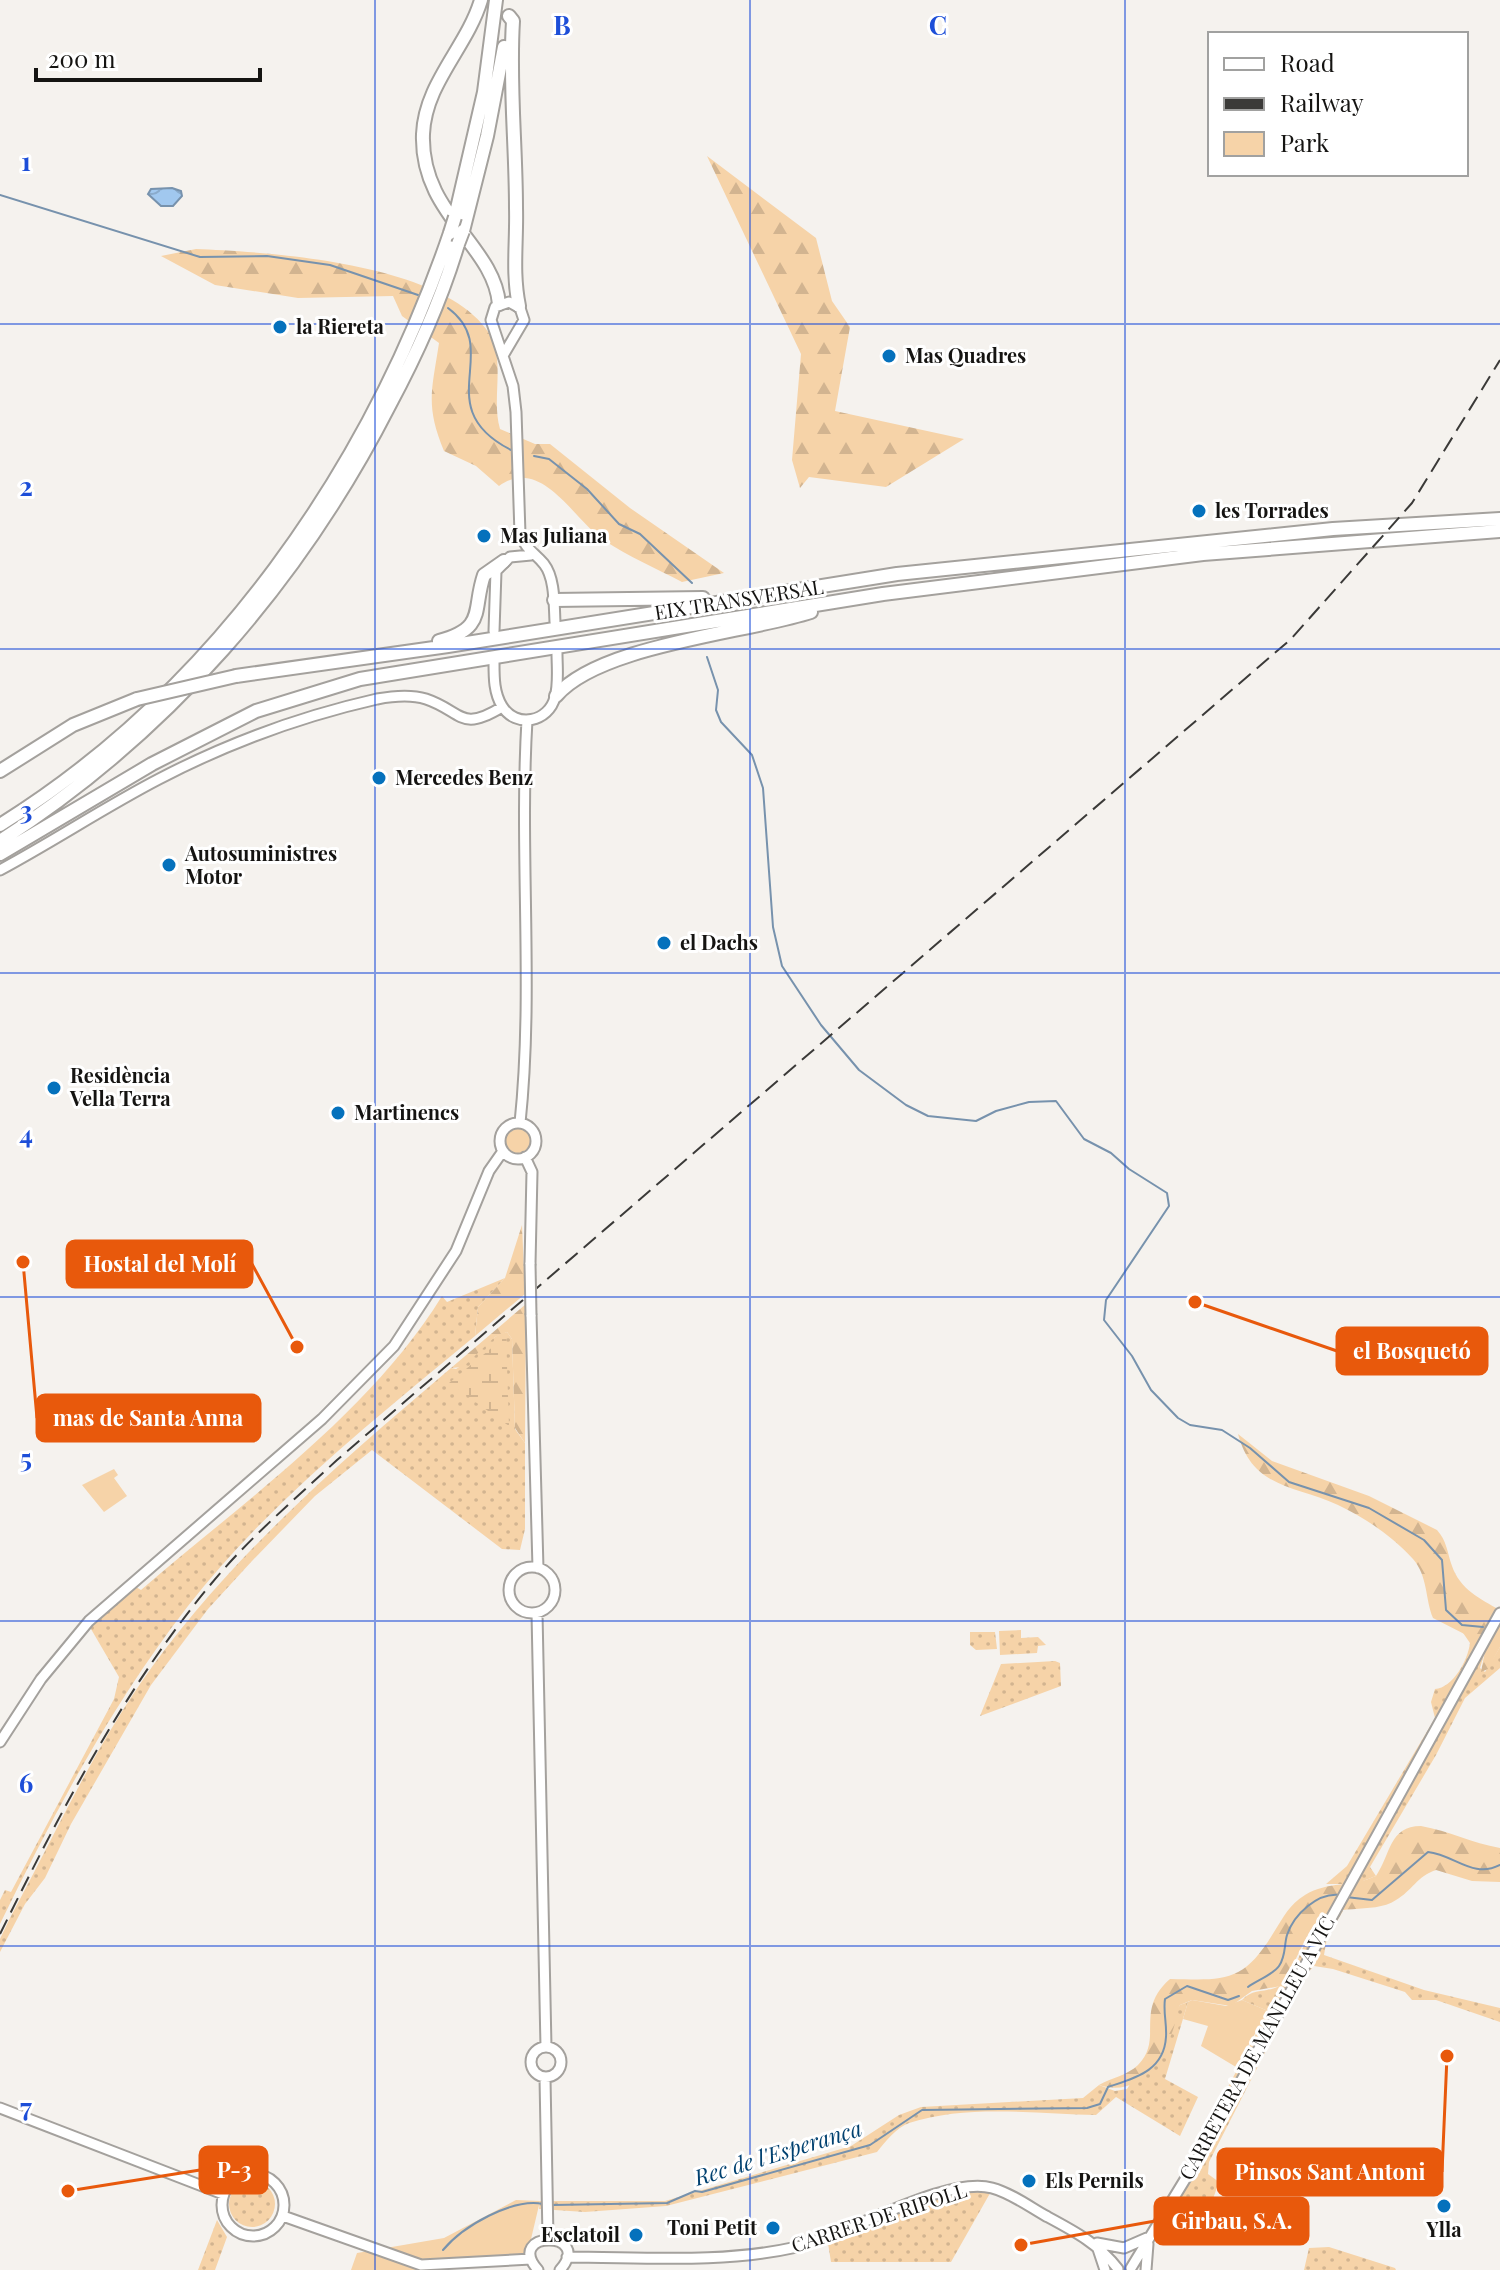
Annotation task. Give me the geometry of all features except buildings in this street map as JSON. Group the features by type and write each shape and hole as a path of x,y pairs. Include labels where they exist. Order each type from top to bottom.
{"highway":[{"path":"481,0 433,89 423,134 433,190 443,211 496,287 499,304"},
{"path":"457,236 455,217 484,92 496,0"},
{"path":"0,841 135,738 202,674 259,609 337,501 418,337 457,236 487,136 510,0"},
{"path":"509,16 513,21 510,97 517,209 513,278 519,306"},
{"path":"0,825 104,750 194,663 252,600 301,533 360,441 418,337"},
{"name":"EIX TRANSVERSAL","path":"0,771 73,725 137,699 236,676 897,574 1333,529 1500,519"},
{"name":"EIX TRANSVERSAL","path":"0,854 152,764 256,711 336,685 404,671 851,599 1203,554 1500,531"},
{"path":"379,656 448,639 465,630 479,610 484,575 507,559"},
{"path":"554,600 665,601 786,592"},
{"path":"556,696 570,680 584,673 641,654 791,618 851,599"}],"street":[{"path":"504,354 523,322 519,306 509,302 499,304 491,317 504,354 516,412 520,534 531,555 547,570 555,622"},
{"path":"496,330 514,333"},
{"path":"494,631 494,579 520,534"},
{"path":"507,559 531,555"},
{"path":"494,663 496,691 502,707 511,716 527,720 543,715 556,696 557,653"},
{"path":"0,870 181,768 300,720 395,696 426,699 466,721 482,718 502,707"},
{"path":"520,1123 527,1034 524,851 527,720"},
{"path":"0,1742 41,1679 89,1621 322,1419 394,1346 456,1251 489,1171 503,1151 502,1133 509,1126 520,1123 530,1128 535,1137 533,1151 525,1157 513,1158 503,1151"},
{"path":"525,1157 532,1172 530,1264 538,1568"},
{"path":"538,1568 550,1577 555,1591 550,1605 537,1613 518,1609 509,1593 511,1581 518,1572 538,1568"},
{"path":"537,1613 546,2047"},
{"name":"CARRETERA DE MANLLEU A VIC","path":"1133,2269 1203,2150 1340,1896 1500,1613"},
{"path":"546,2047 556,2051 561,2061 555,2075 545,2078 535,2074 531,2065 532,2055 546,2047"},
{"path":"545,2078 548,2238"},
{"path":"0,2108 223,2194"},
{"path":"262,2175 275,2182 282,2192 283,2216 270,2231 261,2235 240,2234 224,2218 223,2194 240,2176 262,2175"},
{"name":"CARRER DE RIPOLL","path":"567,2257 741,2257 799,2247 933,2196 973,2186 993,2188 1094,2244 1118,2270"},
{"path":"283,2216 421,2265 531,2259"},
{"path":"1094,2244 1124,2248 1150,2237"},
{"name":"CARRETERA DE MANLLEU A VIC","path":"1146,2270 1150,2237"},
{"path":"548,2238 563,2245 567,2257 560,2270"},
{"path":"538,2270 531,2259 535,2245 548,2238"},
{"path":"1094,2244 1105,2270"},
{"path":"1118,2270 1133,2269"}],"green space":[{"path":"707,156 816,238 832,301 850,327 835,411 964,439 886,487 809,477 800,488 792,460 801,354"},
{"path":"196,249 310,258 354,266 396,276 435,291 467,309 489,333 494,344 500,429 535,444 550,444 630,508 724,573 682,582 605,541 543,485 529,479 515,479 499,486 476,466 444,451 432,409 432,386 439,343 402,316 393,296 298,298 215,285 161,256"},
{"path":"518,1129 527,1133 531,1142 527,1151 518,1155 509,1151 505,1142 509,1133"},
{"path":"522,1225 525,1294 475,1336 478,1307 505,1278"},
{"path":"505,1278 478,1307 475,1336 288,1497 219,1568 188,1606 109,1720 41,1841 0,1924 0,1900 5,1890 11,1892 114,1699 119,1677 91,1629 92,1624 136,1587 141,1590 303,1454 379,1379 413,1339 442,1296 447,1302"},
{"path":"526,1304 525,1443 515,1428 512,1339 507,1332 495,1337 463,1367 451,1368"},
{"path":"507,1332 512,1339 515,1429 525,1443 525,1529 520,1550 502,1549 372,1450 315,1496 252,1561 208,1609 151,1685 71,1824 45,1878 25,1904 0,1952 0,1939 10,1918 88,1770 140,1684 173,1639 246,1555 325,1478 451,1368 456,1369 494,1338"},
{"path":"506,1336 509,1426 449,1383"},
{"path":"1238,1434 1272,1461 1369,1496 1437,1530 1460,1581 1500,1610 1500,1647 1488,1669 1481,1672 1485,1651 1482,1643 1433,1618 1424,1580 1418,1566 1405,1551 1348,1510 1277,1483 1265,1475 1245,1452"},
{"path":"114,1469 118,1475 114,1478 127,1496 104,1512 82,1485"},
{"path":"1021,1630 1021,1638 1038,1637 1046,1645 1038,1646 1037,1653 1000,1655 999,1631"},
{"path":"1461,1630 1482,1643 1485,1651 1480,1668 1485,1672 1500,1647 1500,1668 1465,1698 1436,1755 1370,1867 1376,1876 1355,1884 1326,1884 1347,1866 1435,1718 1431,1702 1435,1689 1448,1684 1463,1665 1469,1650 1470,1643"},
{"path":"970,1632 995,1632 997,1649 976,1650 970,1645"},
{"path":"1060,1663 1061,1686 980,1716 1001,1664"},
{"path":"1421,1826 1500,1848 1500,1882 1472,1881 1436,1870 1386,1905 1342,1910 1322,1917 1309,1932 1281,1986 1252,1991 1231,2006 1192,2000 1180,2005 1168,2042 1146,2075 1125,2087 1099,2085 1134,2068 1145,2055 1149,2045 1153,2002 1170,1979 1218,1978 1242,1970 1263,1949 1287,1911 1299,1899 1322,1888 1376,1876 1397,1836 1410,1827"},
{"path":"1335,1911 1343,1911 1327,1938 1324,1955 1424,1990 1500,2008 1500,2022 1436,2000 1412,2000 1405,1992 1314,1966 1303,1978 1209,2162 1208,2174 1219,2182 1207,2212 1196,2223 1178,2226 1164,2224 1208,2153 1197,2146 1268,2011 1242,2000 1252,1993 1273,1989 1283,1983 1316,1924"},
{"path":"1192,2000 1226,2006 1242,2000 1268,2011 1236,2067 1201,2046 1208,2026 1183,2019 1188,2002"},
{"path":"1188,2002 1165,2079 1198,2097 1180,2136 1116,2097 1096,2115 954,2114 904,2125 877,2152 666,2206 585,2212 539,2209 540,2201 665,2201 851,2146 899,2115 921,2107 1083,2098 1099,2085 1115,2091 1127,2089 1180,2005"},
{"path":"252,2181 268,2188 275,2204 268,2220 252,2227 236,2220 229,2204 236,2188"},
{"path":"993,2188 951,2262 831,2262 827,2237 933,2196"},
{"path":"516,2200 540,2201 527,2256 421,2265 417,2270 351,2270 357,2253 444,2238"},
{"path":"217,2220 227,2237 215,2270 198,2270"},
{"path":"1329,2247 1396,2270 1304,2270 1309,2248"}],"water":[{"path":"151,189 181,191 182,196 173,206 161,206 148,194"}],"waterway":[{"path":"0,195 200,257 267,256 330,265 418,295"},
{"path":"448,308 464,324 470,342 469,397 474,416 487,433 511,450"},
{"path":"534,456 549,459 587,489 619,524 640,534 692,583"},
{"path":"707,657 718,690 716,710 721,722 752,755 763,788 773,927 782,966 821,1025 859,1070 906,1105 928,1116 976,1121 996,1111 1029,1102 1056,1101 1084,1139 1111,1153 1129,1169 1167,1193 1169,1206 1106,1300 1104,1320 1132,1356 1151,1390 1178,1418 1190,1425 1222,1430 1250,1448 1289,1482 1369,1508 1424,1540 1442,1560 1446,1610 1462,1625 1483,1627"},
{"name":"Rec de l'Esperança","path":"1346,1897 1372,1900 1428,1852 1472,1868 1490,1869 1500,1865"},
{"name":"Rec de l'Esperança","path":"1248,1987 1277,1969 1290,1927 1301,1912 1323,1897 1340,1895"},
{"name":"Rec de l'Esperança","path":"553,2205 667,2203 695,2191 702,2192 870,2145 922,2110 1087,2108 1100,2104 1108,2087 1146,2071 1160,2058 1166,2037 1165,1999 1187,1986 1228,2000 1239,1996"},
{"name":"Rec de l'Esperança","path":"443,2250 475,2223 489,2216 517,2205 543,2204"}],"railway":[{"path":"0,1934 70,1797 122,1709 179,1624 240,1551 337,1460 1291,639 1412,503 1500,360"}],"place":[{"name":"la Riereta","path":"280,327"},
{"name":"Mas Quadres","path":"889,356"},
{"name":"les Torrades","path":"1199,511"},
{"name":"Mas Juliana","path":"484,536"},
{"name":"Mercedes Benz","path":"379,778"},
{"name":"Autosuministres Motor","path":"169,865"},
{"name":"el Dachs","path":"664,943"},
{"name":"Residència Vella Terra","path":"54,1088"},
{"name":"Martinencs","path":"338,1113"},
{"name":"mas de Santa Anna","path":"23,1262"},
{"name":"el Bosquetó","path":"1195,1302"},
{"name":"Hostal del Molí","path":"297,1347"},
{"name":"Pinsos Sant Antoni","path":"1447,2056"},
{"name":"Els Pernils","path":"1029,2181"},
{"name":"P-3","path":"68,2191"},
{"name":"Ylla","path":"1444,2206"},
{"name":"Toni Petit","path":"773,2228"},
{"name":"Esclatoil","path":"636,2235"},
{"name":"Girbau, S.A.","path":"1021,2245"}]}
